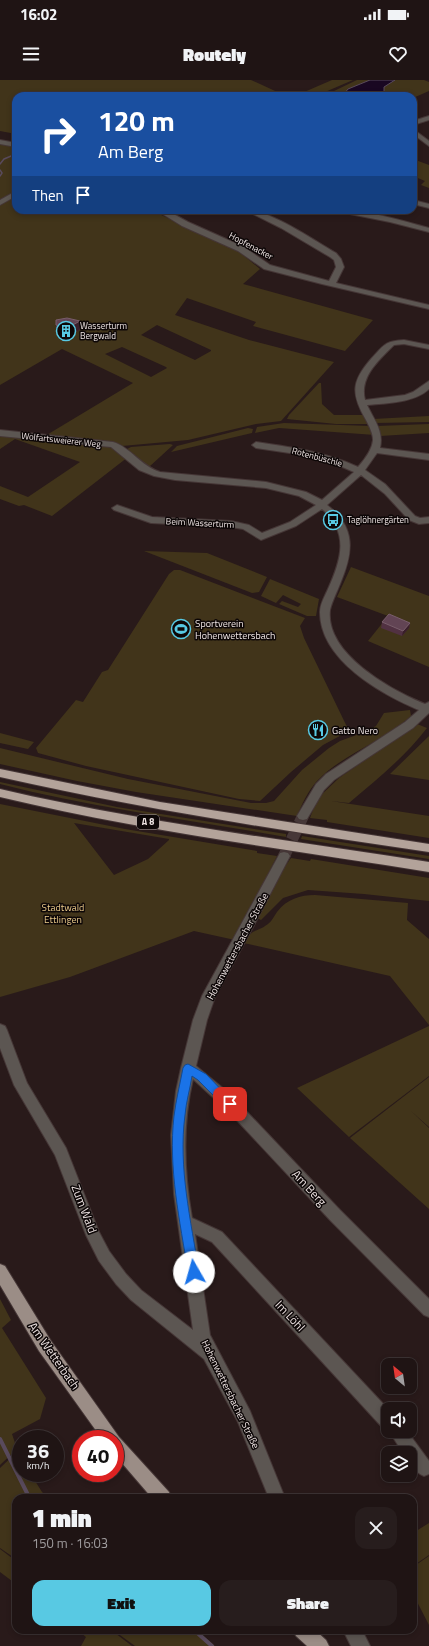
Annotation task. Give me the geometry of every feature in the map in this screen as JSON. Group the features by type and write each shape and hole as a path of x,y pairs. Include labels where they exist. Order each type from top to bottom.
{"highway":[{"name":"A 8","path":"0,773 55,786 131,801 429,848"},
{"name":"A 8","path":"0,792 51,805 120,818 429,867"}],"main road":[{"name":"Am Wetterbach","path":"0,1271 45,1346 106,1430"},
{"path":"124,1453 160,1494"},
{"path":"306,1634 320,1646"}],"street":[{"path":"417,122 429,118"},
{"path":"417,134 429,144"},
{"path":"0,142 12,144"},
{"path":"0,203 12,196"},
{"path":"417,203 429,206"},
{"name":"Hopfenacker","path":"167,214 185,224 241,249 267,267 429,307"},
{"path":"258,214 284,226 333,255 337,259 340,267 332,284"},
{"path":"360,214 429,230"},
{"path":"303,816 320,787 330,777 409,725 428,707 396,695 371,679 344,656 331,637 325,611 344,561 347,543 336,519 321,505 360,471 370,460 376,450 376,431 359,393 359,384 362,377 392,343 404,342 429,347"},
{"path":"363,404 406,397 420,391 429,384"},
{"name":"Wolfartsweierer Weg","path":"0,433 110,445 120,449 148,471 170,477 281,488 298,493 321,505"},
{"name":"Rotenbüschle","path":"256,445 285,449 326,458 360,471 379,484 412,518 419,521 429,520"},
{"path":"376,450 429,457"},
{"name":"Beim Wasserturm","path":"117,508 151,520 246,526 261,537 302,518 321,505"},
{"name":"Hohenwettersbacher Straße","path":"275,1494 244,1417 211,1356 202,1336 191,1254 178,1175 178,1135 179,1116 188,1068 200,1020 208,996 249,924 284,856"},
{"name":"Zum Wald","path":"0,1030 21,1085 61,1152 93,1235 104,1256 121,1279 136,1295 184,1332 211,1356"},
{"name":"Am Berg","path":"188,1068 202,1077 239,1114 382,1264 429,1310"},
{"name":"Im Löhl","path":"185,1222 217,1237 381,1413"},
{"path":"402,1438 424,1468"},
{"path":"354,1634 362,1646"}],"green space":[{"path":"0,80 251,80 277,92 12,92 12,133 0,131"},
{"path":"332,80 353,80 325,92 304,92"},
{"path":"357,80 424,80 429,82 429,91 417,96 417,92 334,91"},
{"path":"12,143 12,214 159,214 237,250 260,269 243,284 373,320 345,351 253,326 256,322 187,298 175,315 249,340 334,362 281,421 256,424 188,440 122,446 45,436 133,383 62,349 0,385 0,144 8,146","holes":["157,325 211,350 195,360 141,335","122,347 167,368 151,377 105,354"]},
{"path":"417,160 429,165 429,188 421,185 425,181 417,178"},
{"path":"319,383 321,383 322,404 334,415 365,415 370,424 336,424 287,419"},
{"path":"429,416 429,422 375,423 373,419"},
{"path":"284,423 370,426 375,435 279,428 255,433 257,427"},
{"path":"429,424 429,433 380,436 377,426"},
{"path":"248,428 253,429 252,433 171,452 177,446"},
{"path":"0,434 108,447 116,449 128,457 52,516 24,505 19,506 0,499 0,486 28,497 80,462 15,439 0,449"},
{"path":"173,445 149,467 127,449 131,447"},
{"path":"144,551 207,553 267,577 259,592 252,593"},
{"path":"351,567 429,596 429,667 368,641 388,616 337,597"},
{"path":"174,570 180,570 305,618 300,626 304,638 349,731 323,745 260,801 239,799 86,766 38,753 36,748 76,700 83,702 102,672 108,670 169,574"},
{"path":"270,579 319,599 316,616 307,616 279,604 282,601 298,607 301,604 283,595 276,603 261,596"},
{"path":"410,710 411,716 400,725 339,763 317,781 308,793 297,816 136,792 0,764 0,748 128,779 251,803 266,803 274,801 302,770 329,748 340,741 376,726 384,713"},
{"path":"417,724 427,728 409,749 390,767 349,803 331,801 429,816 429,838 310,818 317,799 339,778"},
{"path":"0,733 34,742 28,749 0,743"},
{"path":"429,736 429,780 390,774"},
{"path":"0,782 117,807 286,834 286,837 71,800 0,784"},
{"name":"Stadtwald Ettlingen","path":"0,804 125,829 257,851 257,853 277,856 235,940 194,931 70,977 0,997","holes":["74,823 169,839 148,859 114,875"]},
{"path":"302,836 429,856 429,859 301,839"},
{"path":"291,858 310,861 311,859 429,878 429,901 308,890 283,898 261,920 259,919 257,917 279,875"},
{"path":"315,895 408,903 407,920 429,939 429,1025 390,976 244,943 249,935 269,923 277,912 289,901 299,897"},
{"path":"429,1026 429,1076 349,1137 297,1088"},
{"path":"429,1077 429,1127 411,1111 429,1128 429,1209 350,1138"},
{"path":"0,1299 11,1320 2,1328 46,1398 40,1419 19,1430 12,1430 12,1454 0,1465"},
{"path":"12,1457 12,1482 36,1482 44,1494 12,1494 12,1556 0,1548 0,1468"},
{"path":"429,1523 429,1555 417,1563 417,1530"},
{"path":"0,1549 12,1558 12,1581 0,1572"},
{"path":"429,1556 429,1625 417,1602 417,1564"},
{"path":"82,1634 116,1634 132,1646 81,1646 86,1637"},
{"path":"118,1634 202,1634 215,1646 135,1646"}],"shaded area":[{"path":"370,80 395,80 384,87 384,92 346,92 348,89"}],"building":[{"path":"67,318 80,321 66,327 56,325 56,320"},
{"path":"389,614 410,623 403,631 382,622"}],"waterway":[{"path":"0,164 4,159 12,156"},
{"path":"0,170 2,173 0,176"},
{"path":"0,1439 28,1494"},
{"path":"198,1634 212,1646"}],"tunnel":[{"path":"284,856 303,816"}],"place":[{"name":"Wasserturm Bergwald","path":"66,331"},
{"name":"Taglöhnergärten","path":"333,520"},
{"name":"Sportverein Hohenwettersbach","path":"181,629"},
{"name":"Gatto Nero","path":"318,730"}],"route":[{"path":"194,1272 178,1175 179,1116 188,1068 202,1077 230,1104"}]}
